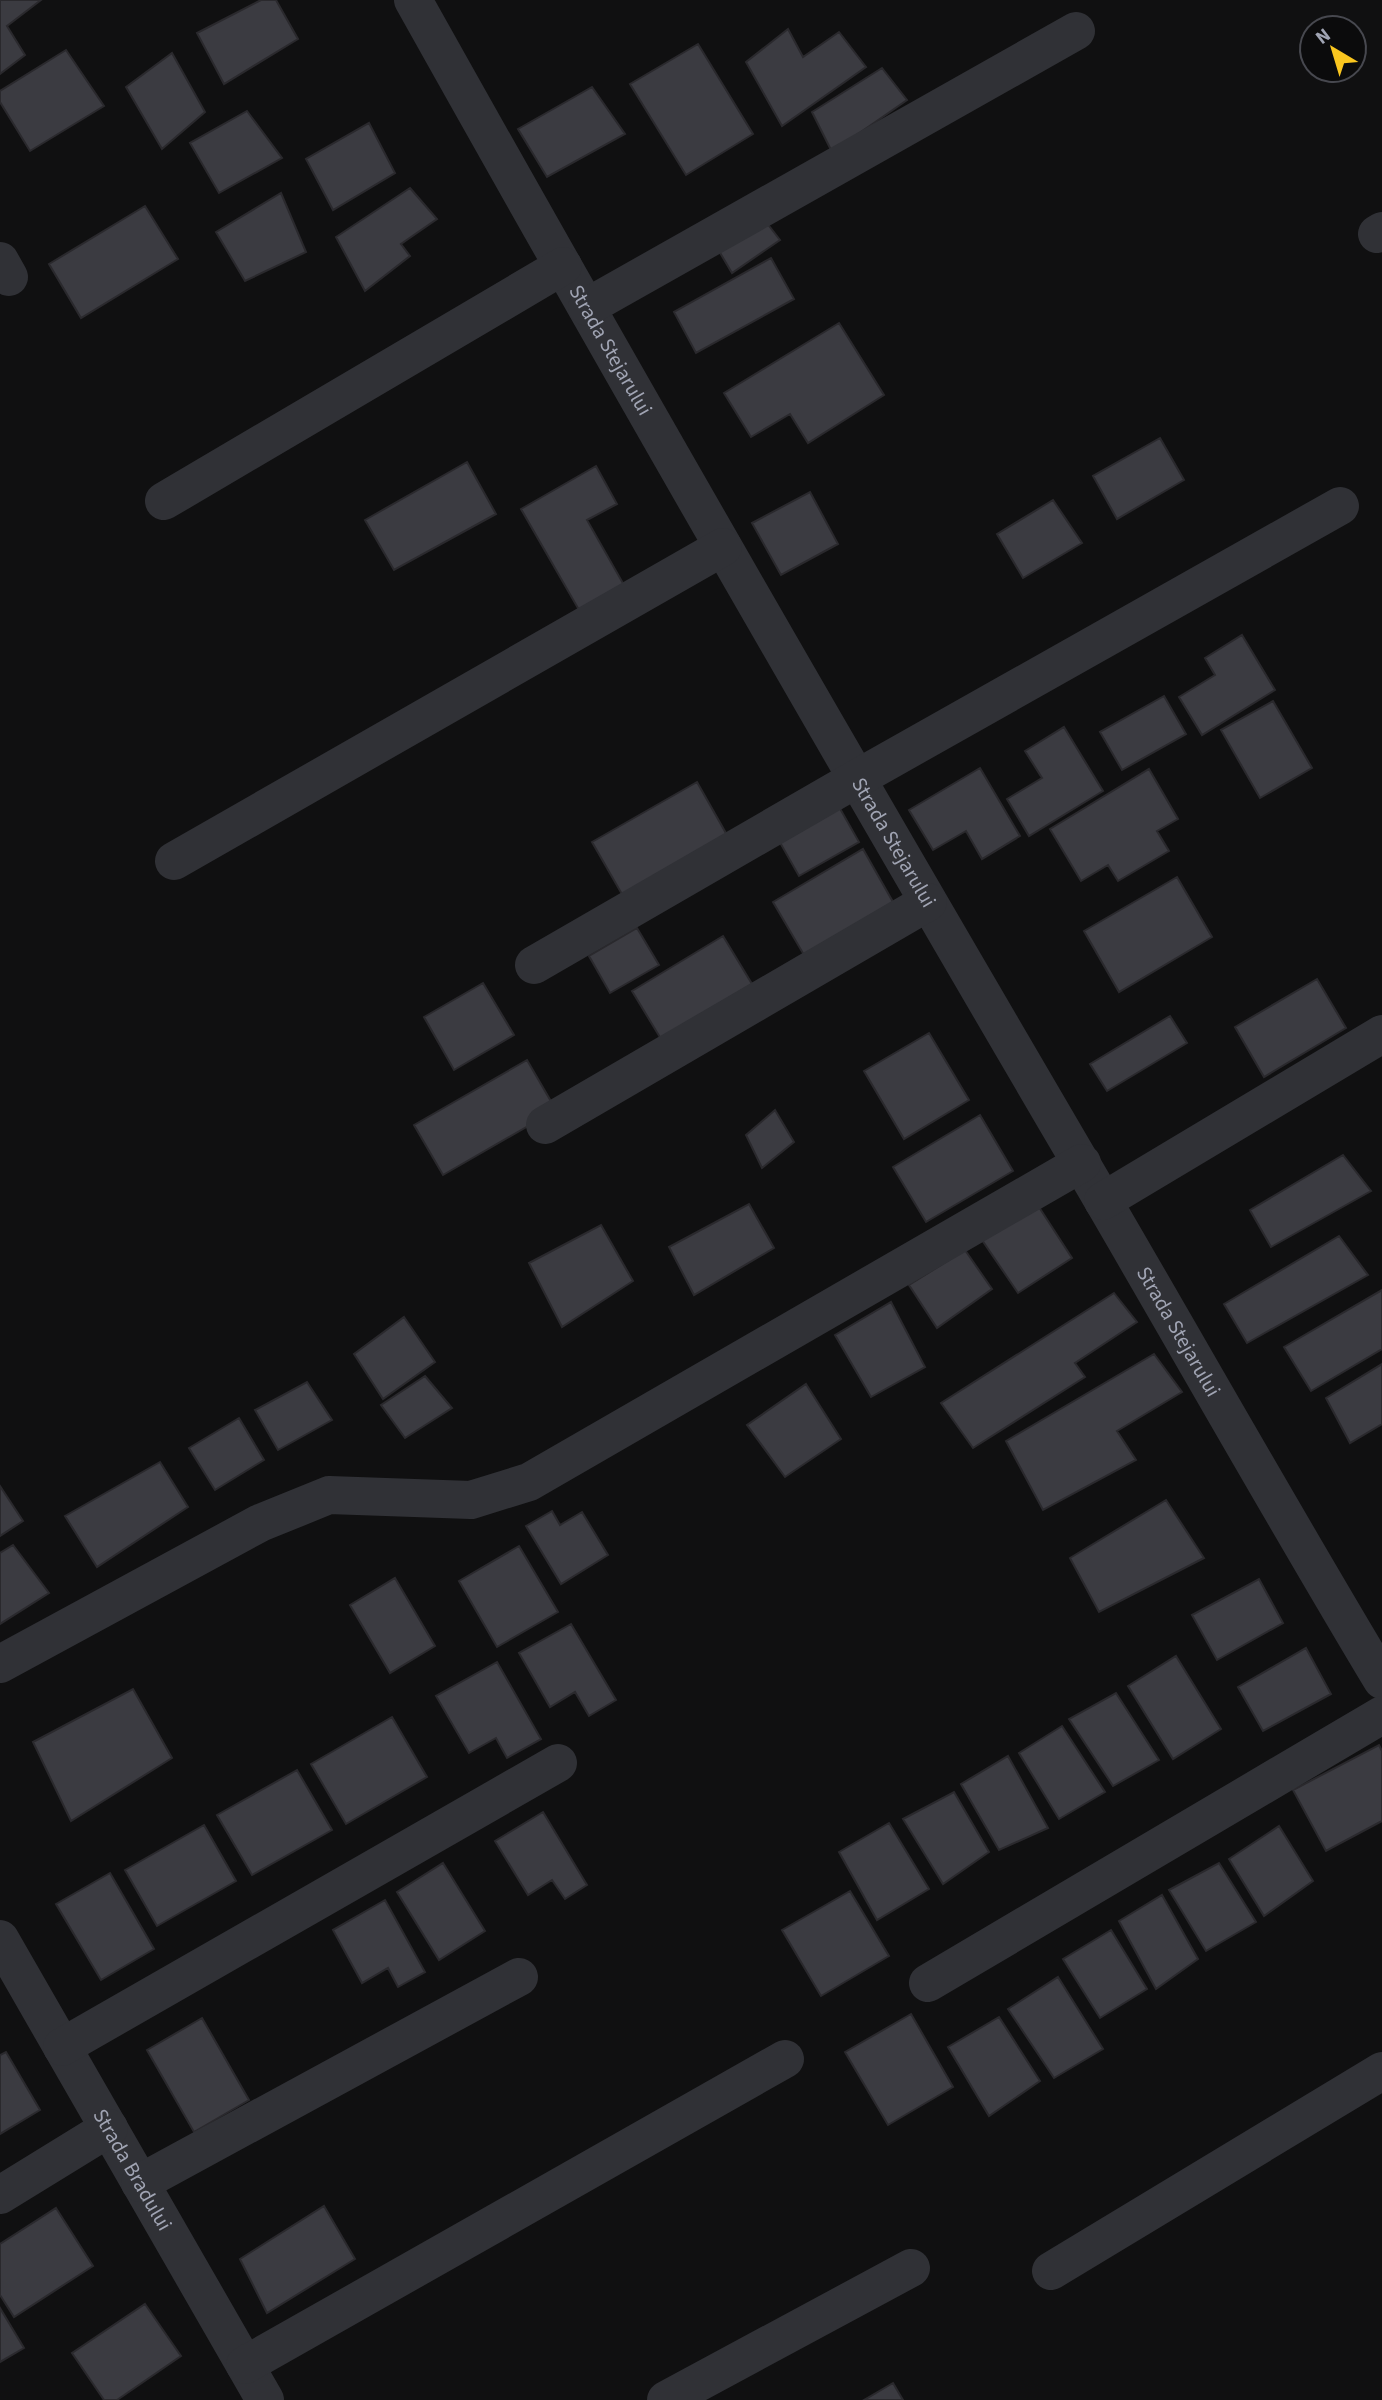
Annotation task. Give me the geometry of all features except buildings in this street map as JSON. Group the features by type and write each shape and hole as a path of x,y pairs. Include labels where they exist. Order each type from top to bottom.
{"street":[{"name":"Strada Stejarului","path":"413,0 856,779 1082,1163 1303,1549 1382,1680"},
{"path":"587,307 1076,31"},
{"path":"164,501 563,266"},
{"path":"534,965 856,779 1340,506"},
{"path":"174,861 723,547"},
{"path":"545,1125 928,902"},
{"path":"1103,1201 1382,1034"},
{"path":"0,1664 260,1523 329,1495 471,1500 529,1482 1082,1163"},
{"path":"928,1983 1382,1714"},
{"path":"62,2047 558,1763"},
{"name":"Strada Bradului","path":"0,1938 265,2400"},
{"path":"140,2183 519,1977"},
{"path":"245,2365 785,2059"},
{"path":"1051,2271 1382,2071"},
{"path":"0,2195 109,2128"},
{"path":"666,2400 911,2268"}]}
